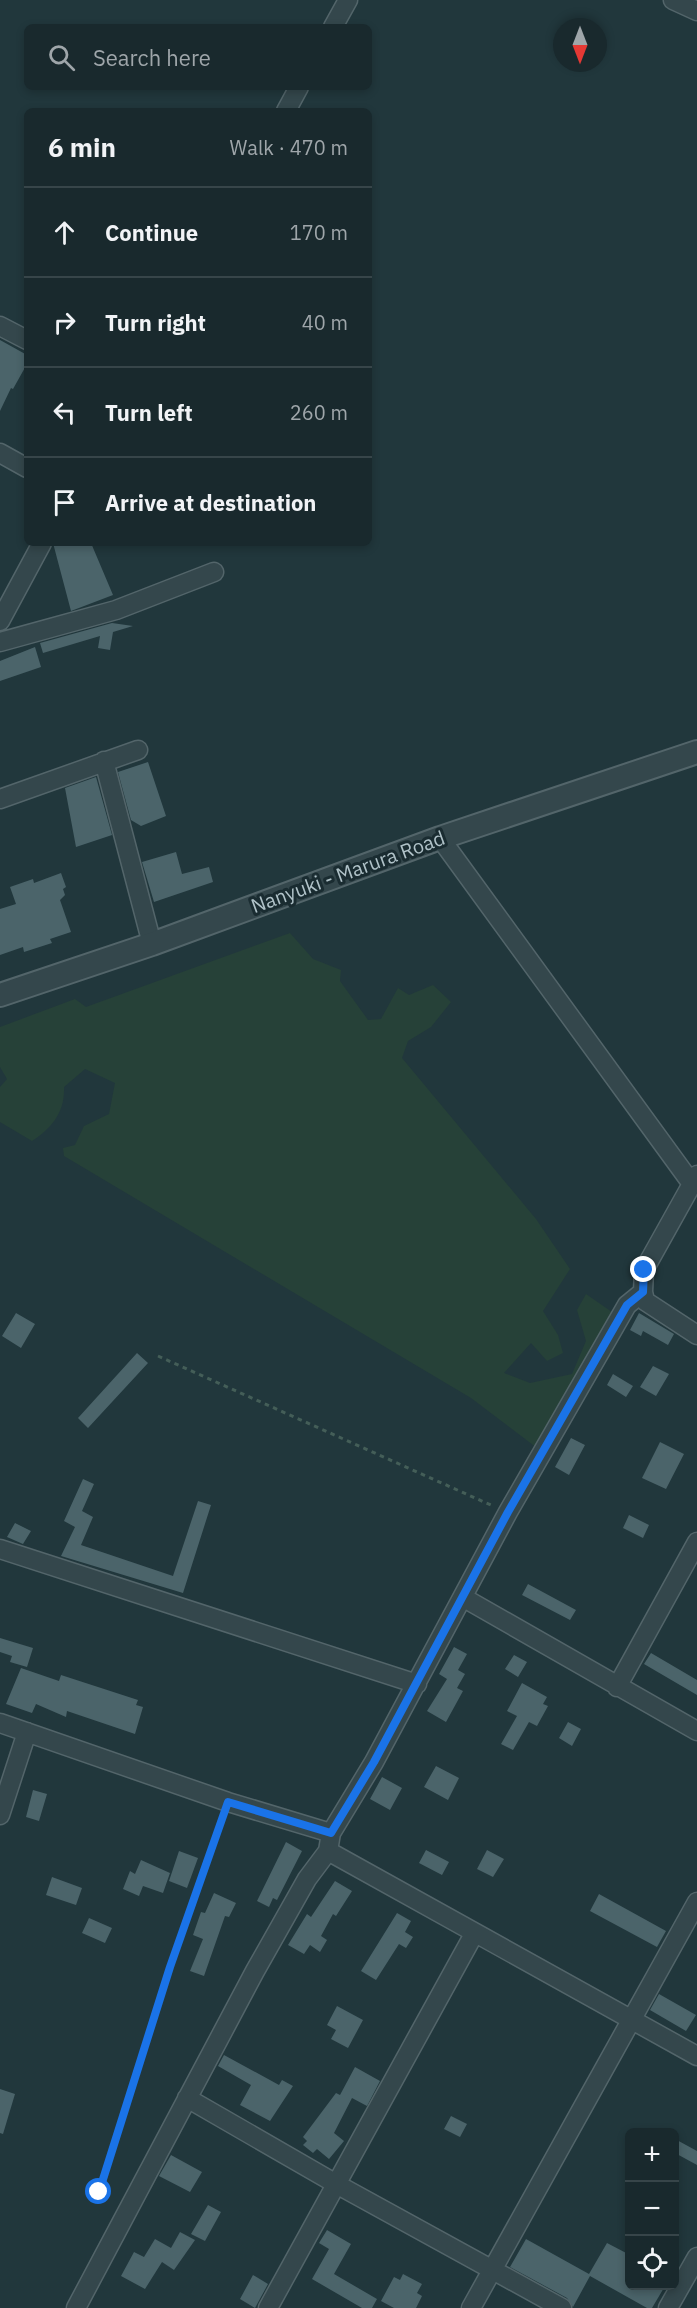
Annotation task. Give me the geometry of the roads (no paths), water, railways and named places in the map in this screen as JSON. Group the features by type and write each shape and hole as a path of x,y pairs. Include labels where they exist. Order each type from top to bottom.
{"street":[{"path":"335,24 348,0"},
{"path":"673,0 697,11"},
{"path":"288,108 297,90"},
{"path":"0,326 24,338"},
{"path":"0,453 24,466"},
{"path":"0,621 40,546"},
{"path":"0,642 116,610 214,572"},
{"path":"0,799 138,750"},
{"name":"Nanyuki - Marura Road","path":"0,995 152,944 440,838 697,752"},
{"path":"104,761 152,944"},
{"path":"440,838 694,1180 644,1270 643,1292 645,1301 654,1309 697,1335"},
{"path":"76,2308 187,2098 417,1684 508,1512 627,1305 643,1292"},
{"path":"617,1687 697,1542"},
{"path":"0,1549 417,1684"},
{"path":"464,1598 697,1731"},
{"path":"0,1723 228,1802 329,1842 474,1934 697,2056"},
{"path":"0,1815 27,1732"},
{"path":"471,2308 697,1902"},
{"path":"268,2308 338,2185 474,1934"},
{"path":"187,2098 338,2185 562,2308"},
{"path":"668,2308 697,2256"}]}
